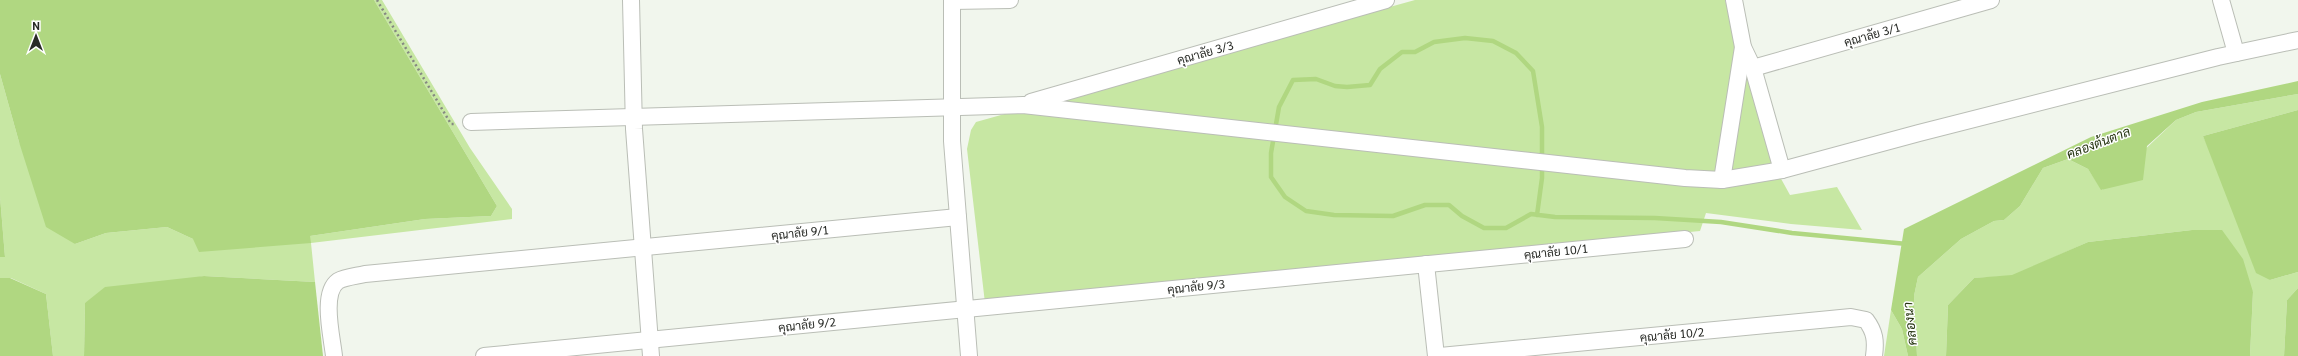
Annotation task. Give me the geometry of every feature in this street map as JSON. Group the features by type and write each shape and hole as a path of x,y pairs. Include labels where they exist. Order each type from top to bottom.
{"street":[{"path":"631,0 633,118 651,356"},
{"path":"969,356 952,141 952,0 1010,0"},
{"name":"คุณาลัย 3/3","path":"1023,105 1386,0"},
{"path":"1734,0 1743,47 1753,68 1782,170"},
{"name":"คุณาลัย 3/1","path":"1753,68 1991,0"},
{"path":"2221,0 2236,53"},
{"path":"471,122 1023,105 1685,178 1722,180 1782,170 1926,131 2236,53 2298,40"},
{"path":"1722,180 1743,47"},
{"name":"คุณาลัย 9/1","path":"334,356 328,300 331,288 339,281 365,274 958,217"},
{"name":"คุณาลัย 10/1","path":"1426,264 1685,239"},
{"path":"1426,264 1436,356"},
{"name":"คุณาลัย 9/3","path":"965,309 1426,264"},
{"name":"คุณาลัย 9/2","path":"484,356 965,309"},
{"name":"คุณาลัย 10/2","path":"1440,356 1850,317 1866,320 1871,326 1876,344 1874,356"}],"path":[{"path":"378,0 451,124 471,122"}],"shaded area":[{"path":"374,0 382,0 470,148 512,209 512,219 311,243 315,282 204,276 85,303 84,356 53,356 46,294 11,278 0,278 0,257 5,257 0,196 0,74 19,142 75,244 106,233 167,227 193,239 310,243 310,236 425,219 491,216 497,206"},
{"path":"1415,0 1725,0 1774,166 1790,195 1837,187 1862,230 1791,224 1706,213 1700,231 1055,293 985,303 967,149 971,130 976,122"},
{"path":"2298,94 2298,110 2203,136 2270,280 2298,272 2298,288 2287,300 2284,356 2250,356 2253,292 2192,230 2088,242 2012,276 1974,278 1948,305 1946,356 1917,356 1914,296 1918,277 1961,239 1994,221 2004,220 2020,206 2043,168 2068,159 2088,169 2102,190 2176,120 2196,112"},
{"path":"1891,310 1902,329 1908,356 1884,356"}],"water":[{"path":"0,0 374,0 497,206 491,216 425,219 310,236 311,243 199,252 193,239 167,227 106,233 75,244 46,227 19,142 0,74"},
{"path":"2298,81 2298,94 2196,112 2176,120 2147,146 2143,180 2101,190 2088,169 2068,159 2043,168 2020,206 2004,220 1994,221 1961,239 1918,277 1914,296 1917,356 1908,356 1902,329 1891,310 1904,229 2091,137 2202,102"},
{"path":"2298,110 2298,272 2270,280 2256,273 2203,136"},
{"path":"0,196 5,257 0,257"},
{"path":"2192,230 2222,230 2243,259 2253,292 2250,356 1946,356 1948,305 1974,278 2012,275 2088,242"},
{"path":"204,276 315,282 323,356 84,356 85,303 105,287"},
{"path":"0,278 10,278 46,294 53,356 0,356"},
{"path":"2298,288 2298,356 2284,356 2287,300"}],"waterway":[{"path":"1537,215 1542,178 1542,127 1533,71 1516,53 1493,41 1465,38 1434,42 1415,52 1402,52 1380,69 1370,85 1347,87 1335,86 1316,79 1293,80 1279,107 1271,153 1271,177 1285,197 1306,211 1334,215 1393,216 1425,205 1449,205 1462,216 1484,228 1506,228 1531,214 1555,217 1655,218 1721,222 1792,233 1907,244"}],"water label":[{"name":"คลองต้นตาล","path":"2098,142"},
{"name":"คลองนา","path":"1909,324"}]}
